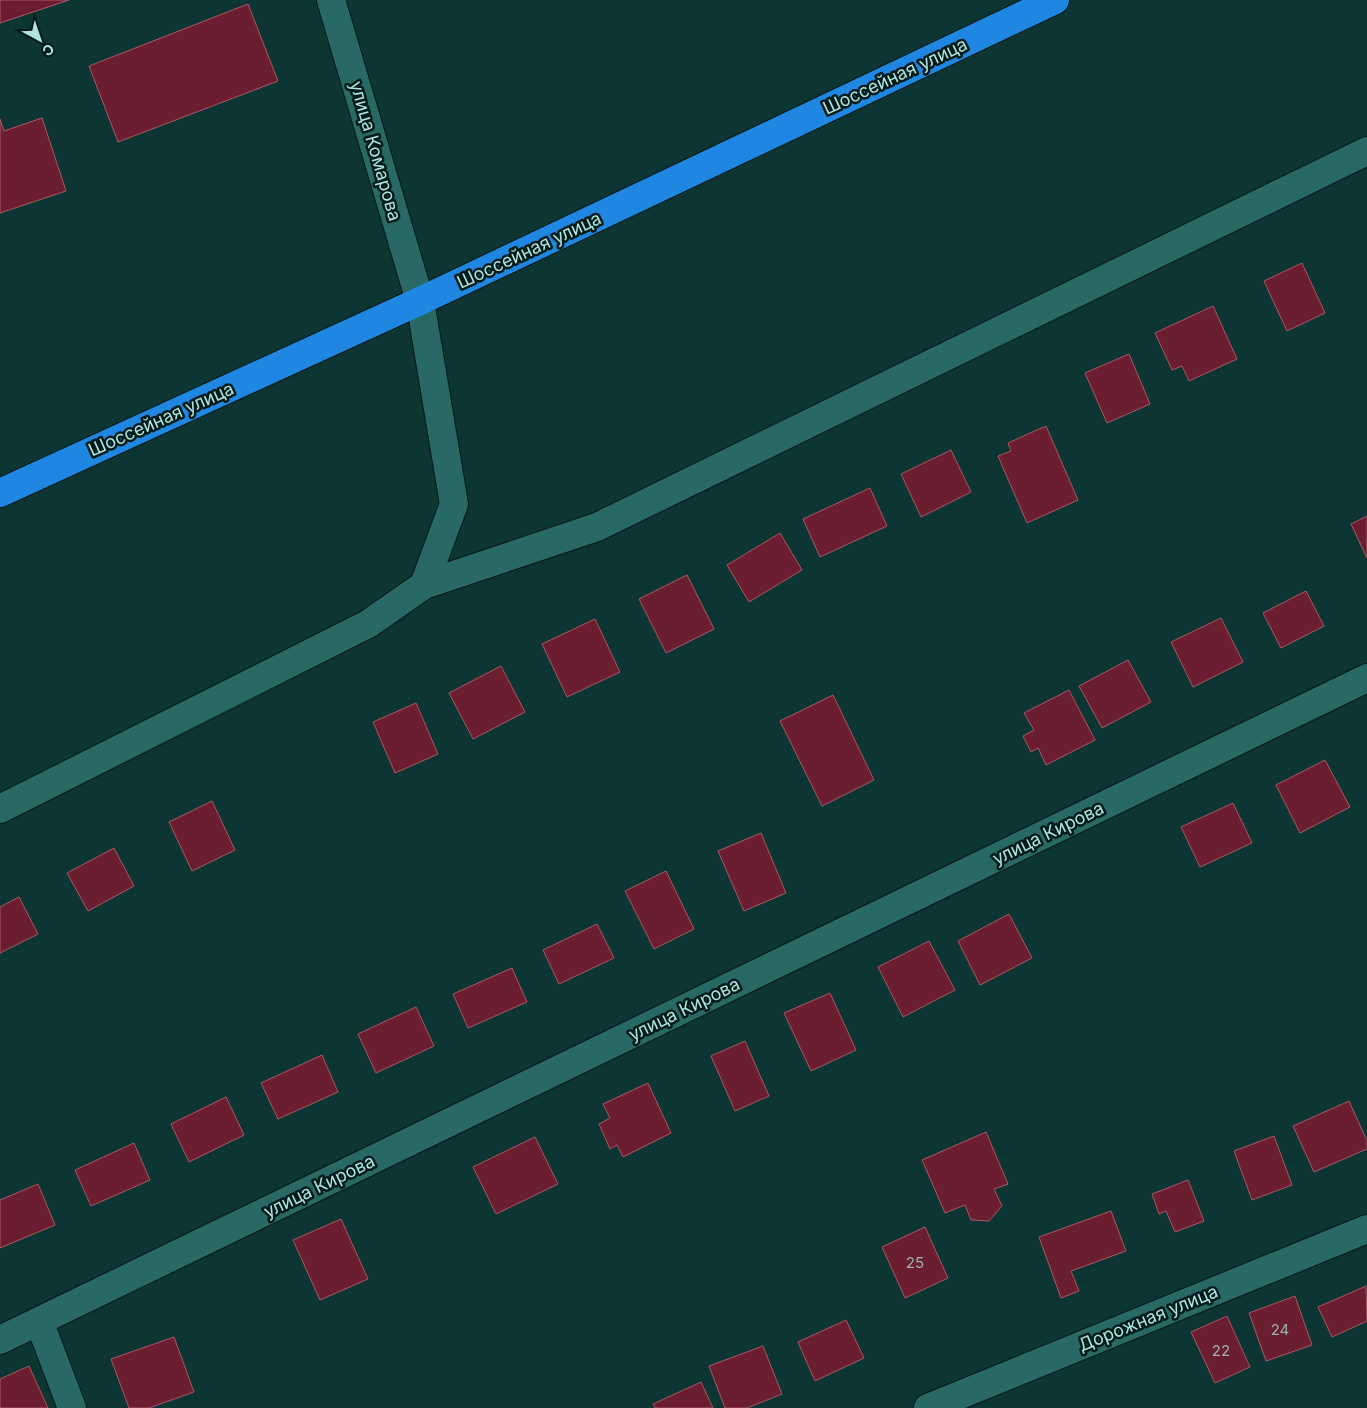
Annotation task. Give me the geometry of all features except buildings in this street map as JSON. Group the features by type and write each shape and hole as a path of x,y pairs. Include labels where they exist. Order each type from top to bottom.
{"highway":[{"name":"Шоссейная улица","path":"0,492 420,302 1055,0"}],"street":[{"name":"улица Комарова","path":"331,0 420,302 454,504 424,585"},
{"path":"0,809 368,624 424,585 598,527 1367,151"},
{"name":"улица Кирова","path":"0,1340 1367,678"},
{"name":"Дорожная улица","path":"928,1408 1367,1229"},
{"path":"39,1321 72,1408"}]}
